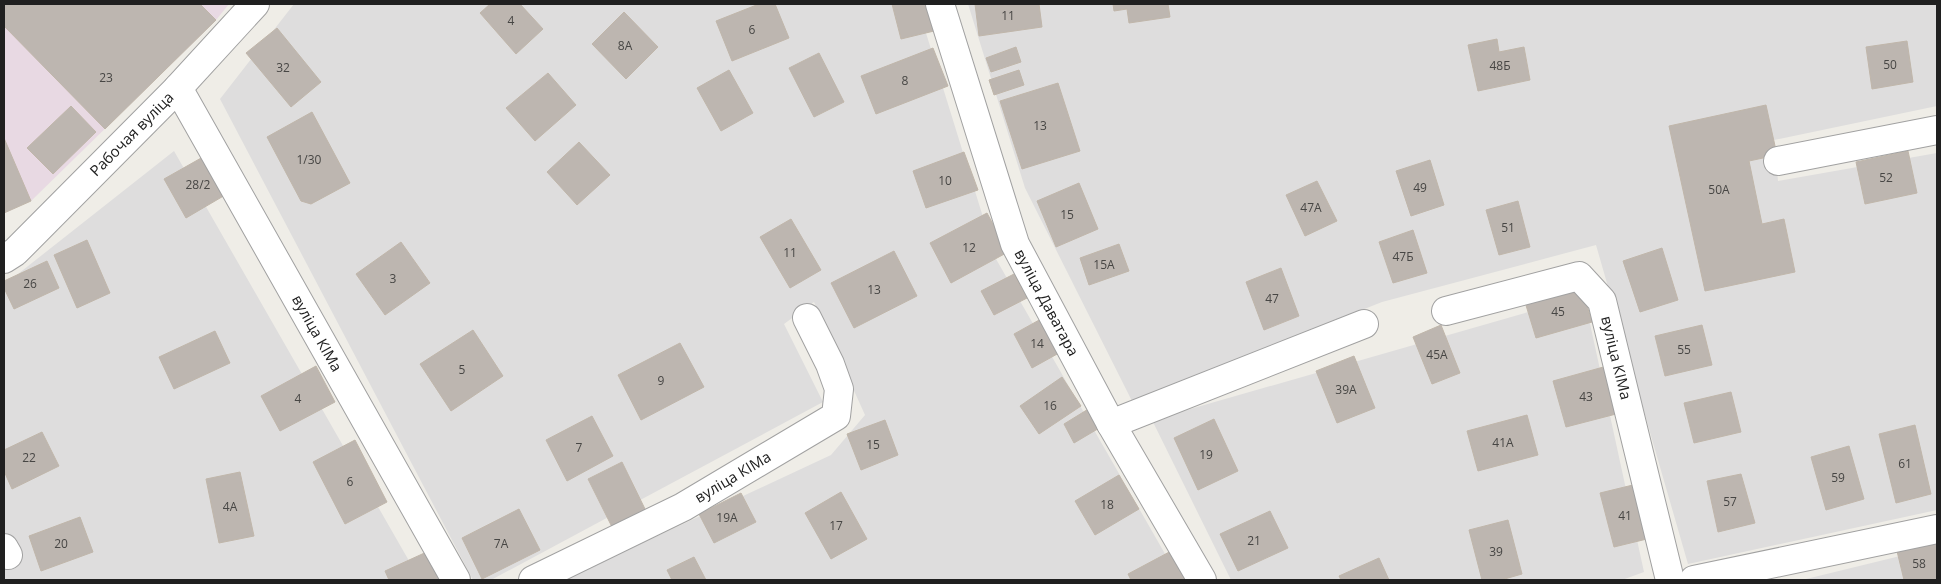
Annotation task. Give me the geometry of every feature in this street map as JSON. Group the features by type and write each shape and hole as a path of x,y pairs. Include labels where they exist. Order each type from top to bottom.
{"street":[{"name":"Рабочая вуліца","path":"4,259 15,252 178,88 255,4"},
{"name":"вуліца Даватара","path":"940,4 1015,244 1111,424 1202,580"},
{"name":"вуліца КІМа","path":"178,88 456,580"},
{"path":"1778,161 1937,130"},
{"name":"вуліца КІМа","path":"1446,310 1579,276 1602,300 1670,580"},
{"name":"вуліца КІМа","path":"533,580 684,507 836,416 839,389 830,364 807,318"},
{"path":"1111,424 1364,324"},
{"path":"1694,580 1937,529"}],"shaded area":[{"path":"4,4 229,4 216,20 31,201 4,213"},
{"path":"294,4 917,4 996,259 1180,580 563,580 831,455 865,415 814,302 784,324 823,402 491,580 473,580 220,99"},
{"path":"968,4 1937,4 1937,106 1774,140 1778,181 1937,153 1937,510 1688,564 1596,245 1382,302 1132,401 1025,188"},
{"path":"174,151 420,580 4,580 4,285"},
{"path":"1584,296 1644,572 1622,580 1231,580 1152,420"},
{"path":"1937,547 1937,580 1802,580"}],"building":[{"path":"4,4 200,4 216,20 105,129 4,26"},
{"path":"490,4 520,4 543,29 516,54 480,13"},
{"path":"759,4 775,4 789,38 732,61 716,21"},
{"path":"892,4 928,4 934,31 901,39"},
{"path":"975,4 1039,4 1042,27 979,36"},
{"path":"1113,4 1168,4 1170,17 1129,23 1127,9 1114,11"},
{"path":"624,12 658,47 626,79 592,44"},
{"path":"277,28 321,82 291,107 246,53"},
{"path":"1497,39 1499,52 1524,47 1530,80 1478,91 1468,45"},
{"path":"1907,41 1913,82 1872,89 1866,47"},
{"path":"1016,47 1021,62 991,72 986,58"},
{"path":"933,48 948,86 876,114 861,76"},
{"path":"819,53 844,102 814,117 789,68"},
{"path":"729,70 753,113 721,131 697,88"},
{"path":"1019,70 1024,85 994,95 989,80"},
{"path":"548,73 576,105 535,141 506,108"},
{"path":"1058,83 1080,151 1022,169 1000,101"},
{"path":"1766,105 1777,155 1749,161 1762,224 1784,219 1795,272 1705,291 1669,126"},
{"path":"71,106 96,132 53,174 27,148"},
{"path":"312,112 350,183 311,204 301,201 267,137"},
{"path":"4,138 31,201 4,213"},
{"path":"579,142 610,175 577,205 547,172"},
{"path":"1908,151 1917,193 1865,204 1856,162"},
{"path":"964,152 978,190 926,208 913,171"},
{"path":"210,153 232,191 186,218 164,179"},
{"path":"1430,160 1444,205 1411,216 1396,171"},
{"path":"1317,181 1337,221 1305,236 1286,195"},
{"path":"1079,183 1098,229 1056,247 1037,201"},
{"path":"1518,201 1530,247 1499,255 1486,210"},
{"path":"987,213 1008,252 951,283 930,243"},
{"path":"791,219 821,270 790,288 760,237"},
{"path":"1413,230 1427,273 1393,283 1379,242"},
{"path":"87,240 110,293 77,308 54,255"},
{"path":"401,242 430,283 385,315 356,274"},
{"path":"1119,244 1129,271 1089,285 1080,258"},
{"path":"1662,248 1678,300 1640,312 1623,261"},
{"path":"894,251 917,296 854,328 831,283"},
{"path":"47,261 59,288 14,309 4,288 4,281"},
{"path":"1281,268 1299,316 1264,330 1246,282"},
{"path":"1014,274 1027,298 994,315 981,291"},
{"path":"1581,286 1592,322 1536,338 1525,302"},
{"path":"1041,319 1059,353 1032,368 1014,334"},
{"path":"1441,325 1460,373 1432,384 1413,337"},
{"path":"1702,325 1712,365 1665,376 1655,336"},
{"path":"473,330 503,376 451,411 420,364"},
{"path":"215,331 230,363 174,389 159,357"},
{"path":"680,343 704,387 641,420 618,375"},
{"path":"1354,356 1375,408 1337,423 1316,371"},
{"path":"316,366 335,402 280,431 261,396"},
{"path":"1607,366 1620,413 1566,427 1553,381"},
{"path":"1062,377 1081,406 1039,434 1020,406"},
{"path":"1731,392 1741,432 1694,443 1684,403"},
{"path":"1090,408 1101,427 1074,443 1064,424"},
{"path":"1527,415 1538,455 1478,471 1467,431"},
{"path":"592,416 613,456 567,481 546,440"},
{"path":"1214,419 1238,471 1198,490 1174,438"},
{"path":"885,420 898,455 861,470 847,434"},
{"path":"1915,425 1931,494 1896,503 1879,434"},
{"path":"42,432 59,466 12,489 4,471 4,450"},
{"path":"355,440 387,502 345,524 313,462"},
{"path":"1849,446 1864,499 1826,510 1811,457"},
{"path":"622,462 646,511 612,527 588,479"},
{"path":"240,472 254,536 219,543 206,479"},
{"path":"1741,474 1755,523 1718,532 1707,481"},
{"path":"1119,475 1139,509 1095,535 1075,501"},
{"path":"1637,484 1651,538 1614,547 1600,493"},
{"path":"841,492 867,539 831,559 805,513"},
{"path":"741,493 756,522 714,543 699,514"},
{"path":"519,509 540,550 482,579 462,538"},
{"path":"1270,511 1288,548 1238,571 1220,534"},
{"path":"80,517 93,552 41,571 29,536"},
{"path":"1508,520 1522,574 1501,580 1482,580 1469,530"},
{"path":"1937,538 1937,580 1904,580 1896,547"},
{"path":"431,550 444,580 389,580 385,571"},
{"path":"1173,550 1189,580 1131,580 1128,574"},
{"path":"694,557 706,580 672,580 667,570"},
{"path":"1379,558 1389,580 1341,580 1339,576"}]}
